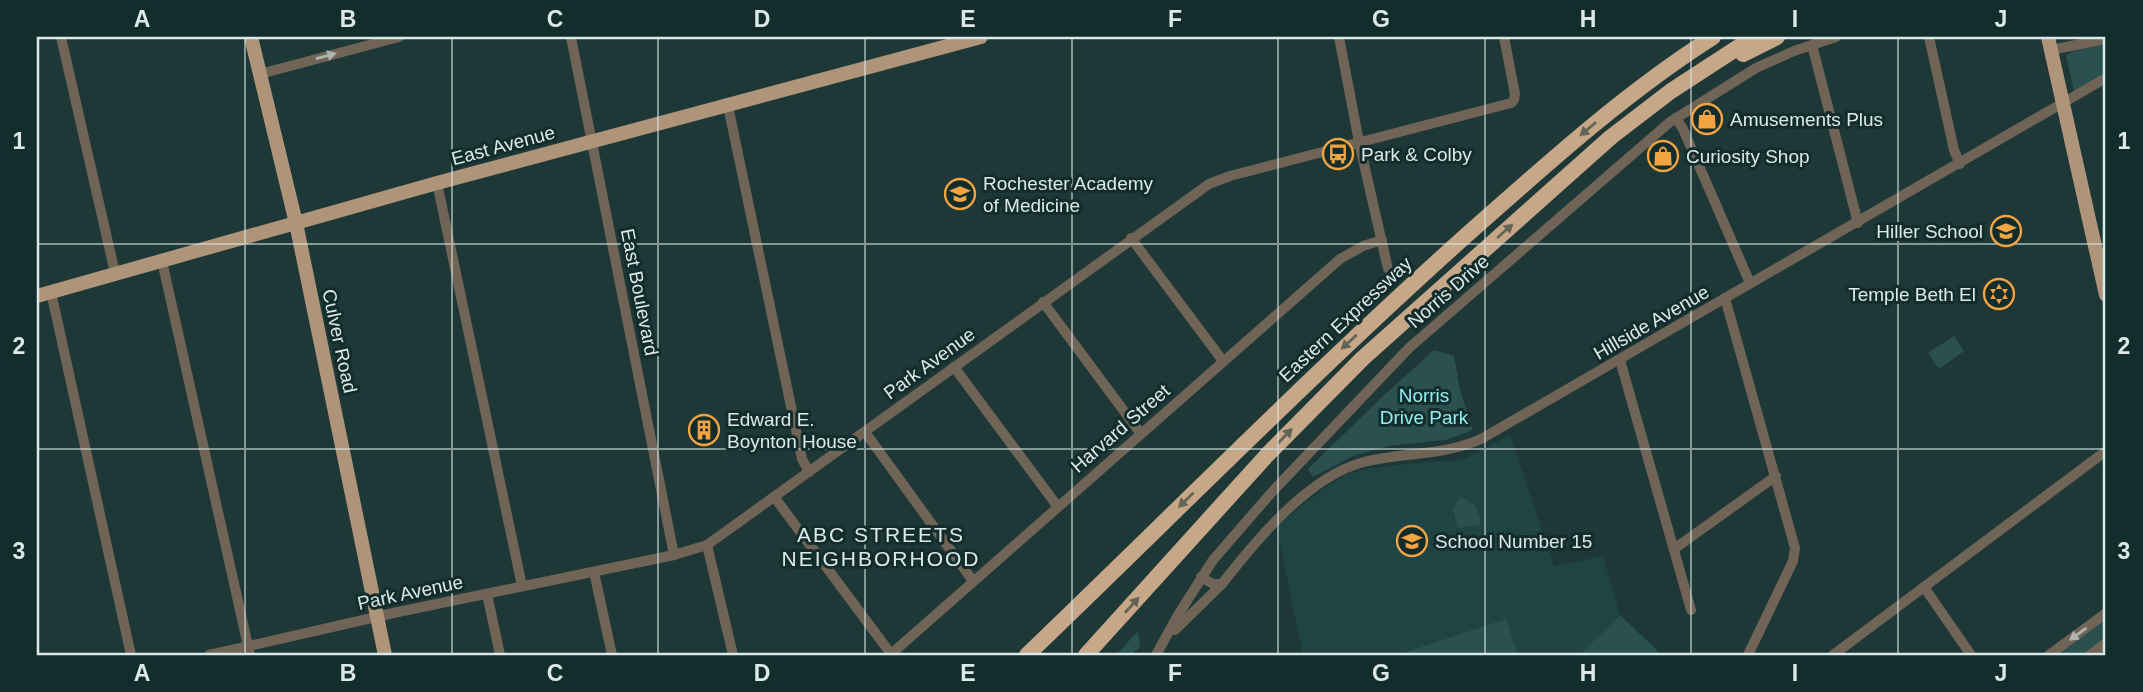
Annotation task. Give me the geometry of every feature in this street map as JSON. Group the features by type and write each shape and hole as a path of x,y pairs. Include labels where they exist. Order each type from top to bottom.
{"highway":[{"path":"1641,86 1703,37"},
{"name":"Eastern Expressway","path":"1027,655 1377,316 1558,154 1641,86 1713,37"},
{"path":"1086,655 1277,444 1363,358 1589,156 1684,82 1754,37"},
{"path":"1684,82 1777,37"}],"main road":[{"name":"Culver Road","path":"251,37 296,223 384,655"},
{"name":"East Avenue","path":"44,294 437,183 981,37"},
{"path":"2049,44 2106,295"}],"street":[{"path":"61,37 115,273"},
{"path":"260,74 399,37"},
{"name":"East Boulevard","path":"571,37 674,555"},
{"path":"1339,37 1359,142 1388,269"},
{"name":"Park Avenue","path":"209,655 249,651 377,617 674,555 707,545 1131,238 1219,179 1511,103 1515,94 1504,37"},
{"name":"Norris Drive","path":"1158,650 1201,577 1272,492 1409,348 1637,148 1676,118 1748,72 1779,57 1836,37"},
{"path":"1929,37 1954,150 1960,164"},
{"path":"2049,44 2106,39"},
{"path":"1812,45 1858,223"},
{"name":"Hillside Avenue","path":"1158,650 1222,584 1276,520 1331,477 1363,462 1431,454 1464,446 1526,415 2106,78"},
{"path":"727,106 803,459 809,472"},
{"path":"1676,118 1689,142 1750,284"},
{"path":"437,183 522,586"},
{"path":"1131,238 1223,361"},
{"name":"Harvard Street","path":"890,654 1340,260 1363,246 1382,240"},
{"path":"162,261 249,651"},
{"path":"44,294 131,655"},
{"path":"1726,298 1795,541 1795,554 1748,655"},
{"path":"1043,302 1141,433"},
{"path":"1620,360 1691,610"},
{"path":"954,367 1058,507"},
{"path":"865,432 973,581"},
{"path":"1833,655 2106,451"},
{"path":"1674,549 1776,476"},
{"path":"775,498 890,654"},
{"path":"707,545 733,655"},
{"path":"594,572 612,655"},
{"path":"1201,577 1222,584"},
{"path":"1924,587 1970,655"},
{"path":"487,594 500,655"},
{"path":"2049,655 2106,613"},
{"path":"2090,655 2106,643"}],"shaded area":[{"name":"School Number 15","path":"1510,435 1554,566 1603,556 1620,615 1579,655 1303,655 1276,526 1345,475 1370,468 1433,461 1452,462 1467,458"}],"green space":[{"path":"2106,44 2106,75 2074,91 2066,56 2071,52"},
{"path":"1954,336 1964,351 1939,369 1928,353"},
{"name":"Norris Drive Park","path":"1434,350 1454,356 1460,390 1473,430 1446,440 1388,446 1353,456 1313,477 1308,469"},
{"path":"1460,496 1476,506 1481,522 1479,525 1458,528 1453,509"},
{"path":"1620,615 1662,655 1579,655"},
{"path":"2106,618 2106,639 2084,655 2056,655"},
{"path":"1506,619 1518,655 1397,655"},
{"path":"1138,631 1140,647 1134,655 1116,655"}],"place":[{"name":"Amusements Plus","path":"1707,119"},
{"name":"Park & Colby","path":"1338,154"},
{"name":"Curiosity Shop","path":"1663,156"},
{"name":"Rochester Academy of Medicine","path":"960,194"},
{"name":"Hiller School","path":"2006,231"},
{"name":"Temple Beth El","path":"1999,294"},
{"name":"Edward E. Boynton House","path":"704,430"},
{"name":"School Number 15","path":"1412,541"}],"district":[{"name":"ABC STREETS NEIGHBORHOOD","path":"881,547"}]}
